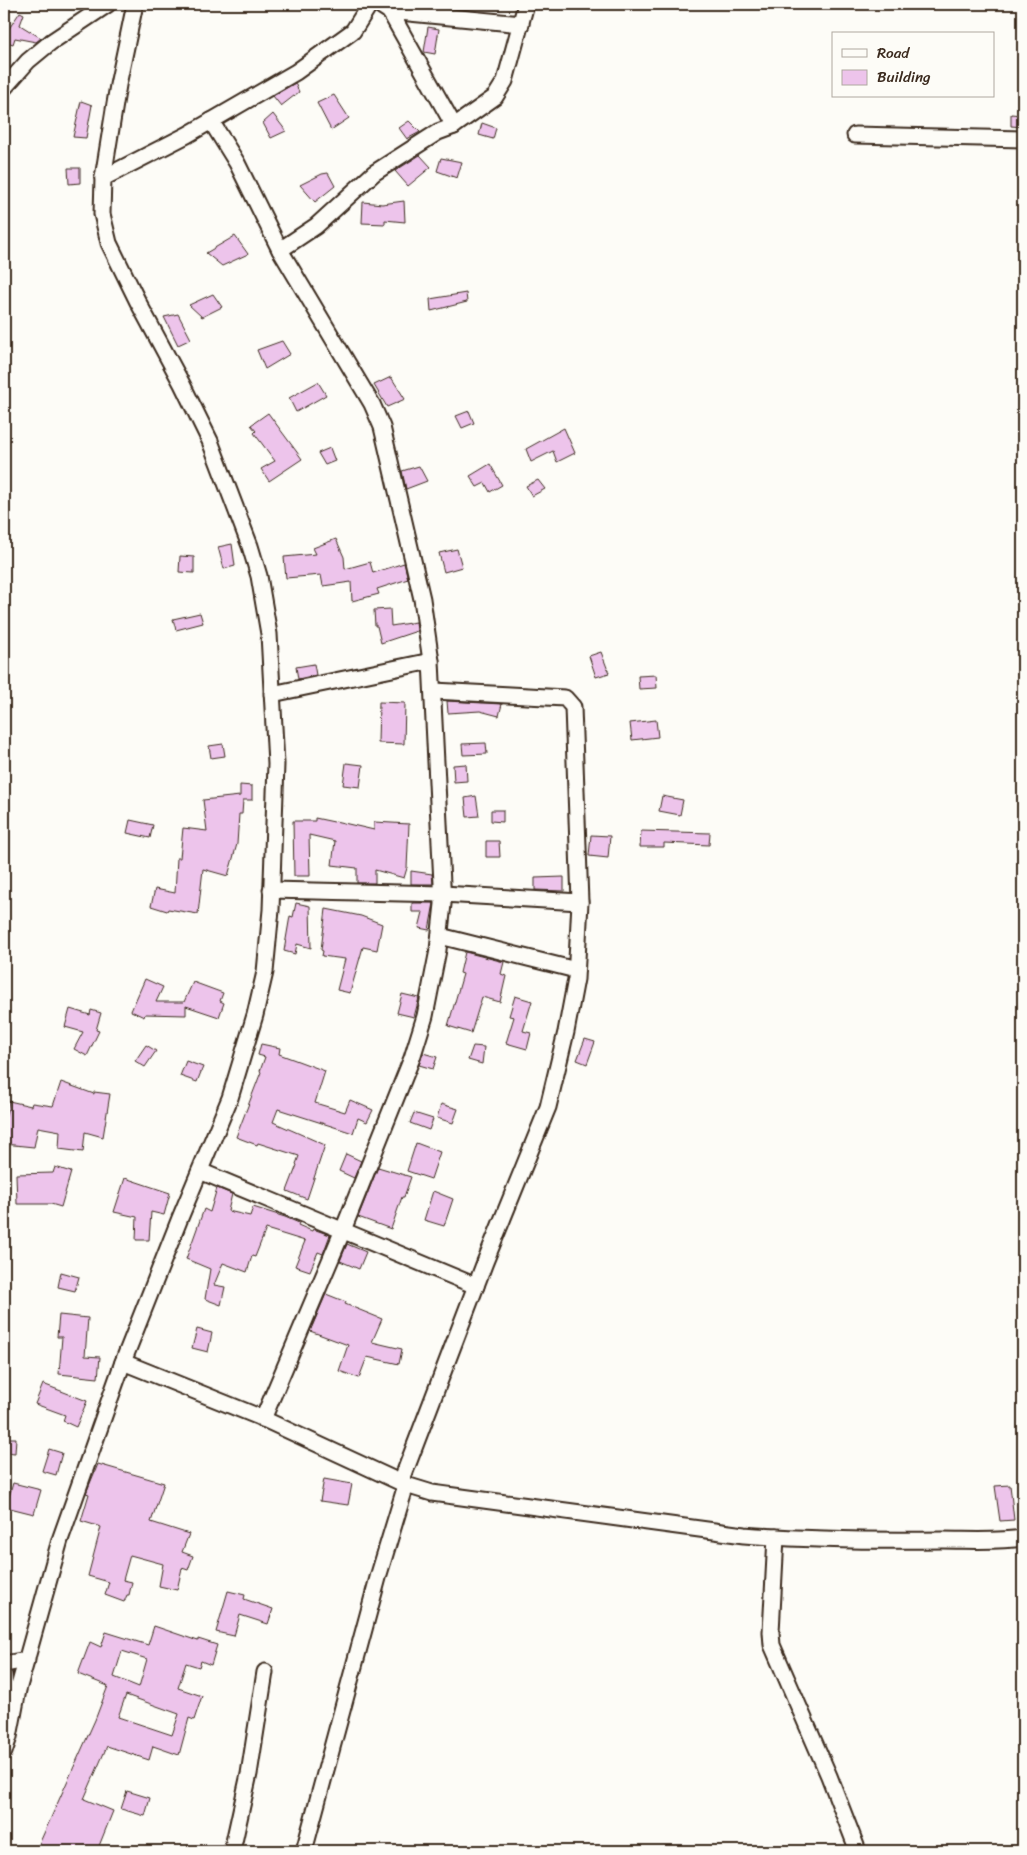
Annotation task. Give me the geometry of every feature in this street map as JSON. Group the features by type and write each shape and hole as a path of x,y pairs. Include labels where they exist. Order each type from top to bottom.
{"street":[{"path":"4,88 28,61 51,42 108,4"},
{"path":"4,1752 9,1737 18,1690 60,1540 123,1362 230,1098 255,1016 265,972 271,890 276,764 269,634 259,576 250,546 210,441 138,302 110,243 102,214 102,178 118,85 135,4"},
{"path":"102,178 211,121 296,72 353,31 370,4"},
{"path":"280,250 316,226 374,173 438,132 454,126 495,96 505,81 526,4"},
{"path":"384,7 521,24"},
{"path":"384,7 454,126"},
{"path":"211,121 237,163 280,250 372,404 382,427 422,599 431,662 443,894 440,936 425,1016 412,1058 343,1230 263,1419"},
{"path":"854,136 1023,139"},
{"path":"272,694 431,662"},
{"path":"304,1851 404,1483 476,1286 548,1107 566,1032 576,970 580,902 573,707 565,698 434,691"},
{"path":"271,890 443,894 580,902"},
{"path":"440,936 576,970"},
{"path":"200,1171 476,1286"},
{"path":"123,1362 263,1419 404,1483 432,1493 744,1535 815,1540 897,1541 1023,1538"},
{"path":"776,1537 770,1632 772,1644 858,1851"},
{"path":"4,1664 26,1660"},
{"path":"232,1851 248,1774 265,1672"},
{"path":"4,1676 9,1737"}],"building":[{"path":"20,12 24,14 20,25 41,38 36,42 15,38 13,44 4,41 4,36"},
{"path":"428,27 439,29 435,54 424,52"},
{"path":"295,83 299,92 281,106 273,96"},
{"path":"334,95 349,118 331,130 317,103"},
{"path":"81,101 92,105 86,138 73,137"},
{"path":"273,114 286,131 271,138 263,123"},
{"path":"1011,114 1021,115 1023,127 1011,126"},
{"path":"409,121 420,132 407,139 399,128"},
{"path":"482,123 496,128 493,139 479,135"},
{"path":"420,155 431,167 408,186 395,171"},
{"path":"441,158 462,162 457,178 437,171"},
{"path":"68,168 80,168 80,183 69,184"},
{"path":"328,173 335,186 315,202 300,185"},
{"path":"404,201 405,222 385,220 385,224 362,223 363,202 382,204"},
{"path":"235,236 248,254 222,266 206,253"},
{"path":"466,293 467,302 431,311 430,299"},
{"path":"213,294 222,307 202,317 189,305"},
{"path":"178,314 191,339 178,345 164,317"},
{"path":"282,341 290,354 265,369 257,350"},
{"path":"391,377 405,399 387,407 374,385"},
{"path":"318,382 326,395 296,412 289,398"},
{"path":"469,411 474,423 462,428 456,416"},
{"path":"268,413 302,459 269,481 261,469 275,461 254,433 256,431 251,425"},
{"path":"564,428 575,453 557,462 553,451 531,462 526,449"},
{"path":"330,448 335,461 325,465 318,453"},
{"path":"490,464 502,485 490,492 485,483 477,487 470,476"},
{"path":"419,466 427,481 406,489 402,471"},
{"path":"538,480 545,489 532,496 526,486"},
{"path":"336,539 344,557 345,569 370,562 373,573 404,563 408,579 377,589 379,594 352,601 351,582 323,586 321,575 286,578 284,557 316,554 313,548"},
{"path":"232,544 235,566 224,569 218,547"},
{"path":"457,549 462,567 444,572 439,553"},
{"path":"180,556 194,557 194,573 179,572"},
{"path":"390,609 391,626 416,622 417,631 381,643 377,626 375,626 374,610"},
{"path":"200,613 203,623 176,630 173,619"},
{"path":"601,652 609,673 596,677 589,656"},
{"path":"314,664 316,675 298,679 296,667"},
{"path":"656,675 657,688 639,689 638,676"},
{"path":"447,701 502,704 499,716 480,711 448,713"},
{"path":"379,702 405,703 404,744 378,743"},
{"path":"656,720 658,737 632,740 630,723"},
{"path":"486,743 487,754 463,755 462,744"},
{"path":"223,744 225,756 211,758 209,746"},
{"path":"346,763 363,765 360,787 343,785"},
{"path":"466,764 467,781 454,782 453,765"},
{"path":"240,785 252,786 252,800 243,800 242,814 239,814 237,844 228,876 203,869 198,914 168,909 167,911 151,906 155,889 175,893 177,858 180,858 183,828 207,831 203,800 240,796"},
{"path":"476,796 479,816 467,817 465,798"},
{"path":"662,796 683,800 680,815 659,811"},
{"path":"491,810 503,810 503,822 491,821"},
{"path":"315,818 374,830 374,822 409,824 407,868 404,878 375,870 375,883 357,883 357,868 332,865 335,841 309,835 310,876 294,876 293,821 315,821"},
{"path":"130,820 153,825 150,838 127,833"},
{"path":"641,831 710,833 709,845 664,843 664,847 640,847"},
{"path":"591,835 610,836 608,858 589,856"},
{"path":"486,841 499,841 500,857 486,857"},
{"path":"411,871 432,874 433,884 411,884"},
{"path":"564,877 564,891 535,890 535,878"},
{"path":"296,903 310,906 311,948 297,944 295,954 284,951 290,916 293,917"},
{"path":"412,903 434,903 429,930 419,928 423,912 412,912"},
{"path":"326,909 361,916 382,924 377,950 363,947 350,993 337,990 345,959 322,956 323,951 321,950"},
{"path":"465,952 504,962 501,974 506,976 500,1002 482,997 471,1033 448,1026 463,974 460,973"},
{"path":"145,979 163,987 156,1002 184,1002 193,982 223,993 220,1001 224,1003 219,1017 186,1006 186,1015 145,1014 144,1017 131,1011"},
{"path":"402,994 419,998 414,1017 397,1013"},
{"path":"515,996 532,1001 523,1031 531,1033 527,1049 506,1043 514,1017 509,1016"},
{"path":"70,1009 90,1015 91,1010 101,1013 96,1030 99,1031 87,1056 74,1049 83,1032 65,1027"},
{"path":"585,1039 595,1042 587,1064 577,1060"},
{"path":"261,1044 280,1048 279,1054 325,1071 315,1103 345,1112 350,1100 373,1110 367,1122 358,1118 353,1133 278,1109 273,1122 325,1145 307,1199 287,1191 299,1156 258,1143 257,1145 236,1137 261,1072 265,1057 258,1055"},
{"path":"146,1045 156,1051 145,1067 135,1061"},
{"path":"473,1046 484,1047 482,1064 468,1060"},
{"path":"423,1053 437,1057 433,1069 419,1065"},
{"path":"186,1061 203,1067 197,1082 180,1076"},
{"path":"61,1082 94,1094 94,1092 110,1094 103,1137 85,1132 83,1152 59,1149 60,1131 38,1127 34,1147 4,1144 4,1125 9,1101 31,1106 32,1103 53,1106"},
{"path":"441,1104 458,1109 453,1123 437,1118"},
{"path":"414,1113 433,1119 429,1130 410,1123"},
{"path":"416,1143 440,1152 431,1179 407,1171"},
{"path":"346,1154 361,1161 354,1178 339,1171"},
{"path":"55,1167 71,1172 61,1207 51,1204 17,1204 16,1174 53,1173"},
{"path":"378,1167 411,1177 391,1229 358,1217"},
{"path":"125,1178 170,1193 164,1215 151,1212 149,1240 136,1240 137,1217 114,1212"},
{"path":"217,1188 232,1194 228,1211 250,1216 253,1207 285,1217 312,1231 313,1229 330,1235 323,1254 318,1252 310,1271 295,1266 305,1241 266,1229 255,1257 252,1256 247,1272 223,1263 214,1285 225,1287 221,1305 205,1299 210,1269 186,1259 204,1209 210,1212"},
{"path":"433,1191 453,1199 444,1226 424,1220"},
{"path":"347,1244 366,1252 359,1269 340,1261"},
{"path":"61,1272 79,1277 75,1291 58,1287"},
{"path":"326,1294 382,1319 372,1342 402,1349 399,1364 367,1357 359,1378 339,1371 348,1345 310,1331"},
{"path":"59,1315 88,1318 85,1356 100,1357 98,1378 59,1374 62,1337 57,1337"},
{"path":"197,1329 212,1333 208,1352 192,1348"},
{"path":"43,1384 87,1401 76,1427 63,1421 65,1415 35,1404"},
{"path":"4,1438 16,1438 15,1453 4,1452"},
{"path":"49,1449 62,1453 56,1475 42,1471"},
{"path":"98,1464 164,1483 151,1522 189,1534 182,1552 193,1556 188,1570 182,1568 177,1590 159,1586 163,1564 130,1555 123,1580 132,1582 129,1595 127,1595 124,1602 105,1595 109,1582 88,1576 101,1527 81,1521 89,1494 86,1493"},
{"path":"324,1479 352,1484 348,1505 320,1501"},
{"path":"13,1483 41,1490 34,1514 6,1507"},
{"path":"1010,1485 1014,1520 1000,1521 995,1486"},
{"path":"228,1591 245,1595 244,1599 273,1609 268,1624 240,1615 234,1636 216,1632"},
{"path":"154,1626 198,1641 198,1639 217,1645 211,1665 201,1661 199,1667 186,1663 178,1688 202,1696 194,1720 189,1718 179,1755 153,1746 149,1760 107,1746 84,1799 113,1811 97,1851 36,1851 95,1720 108,1686 78,1674 90,1642 101,1647 106,1632 148,1645","holes":["122,1651 147,1659 139,1687 114,1677","126,1695 179,1714 172,1735 118,1717"]},
{"path":"127,1791 150,1798 145,1816 121,1809"}]}
